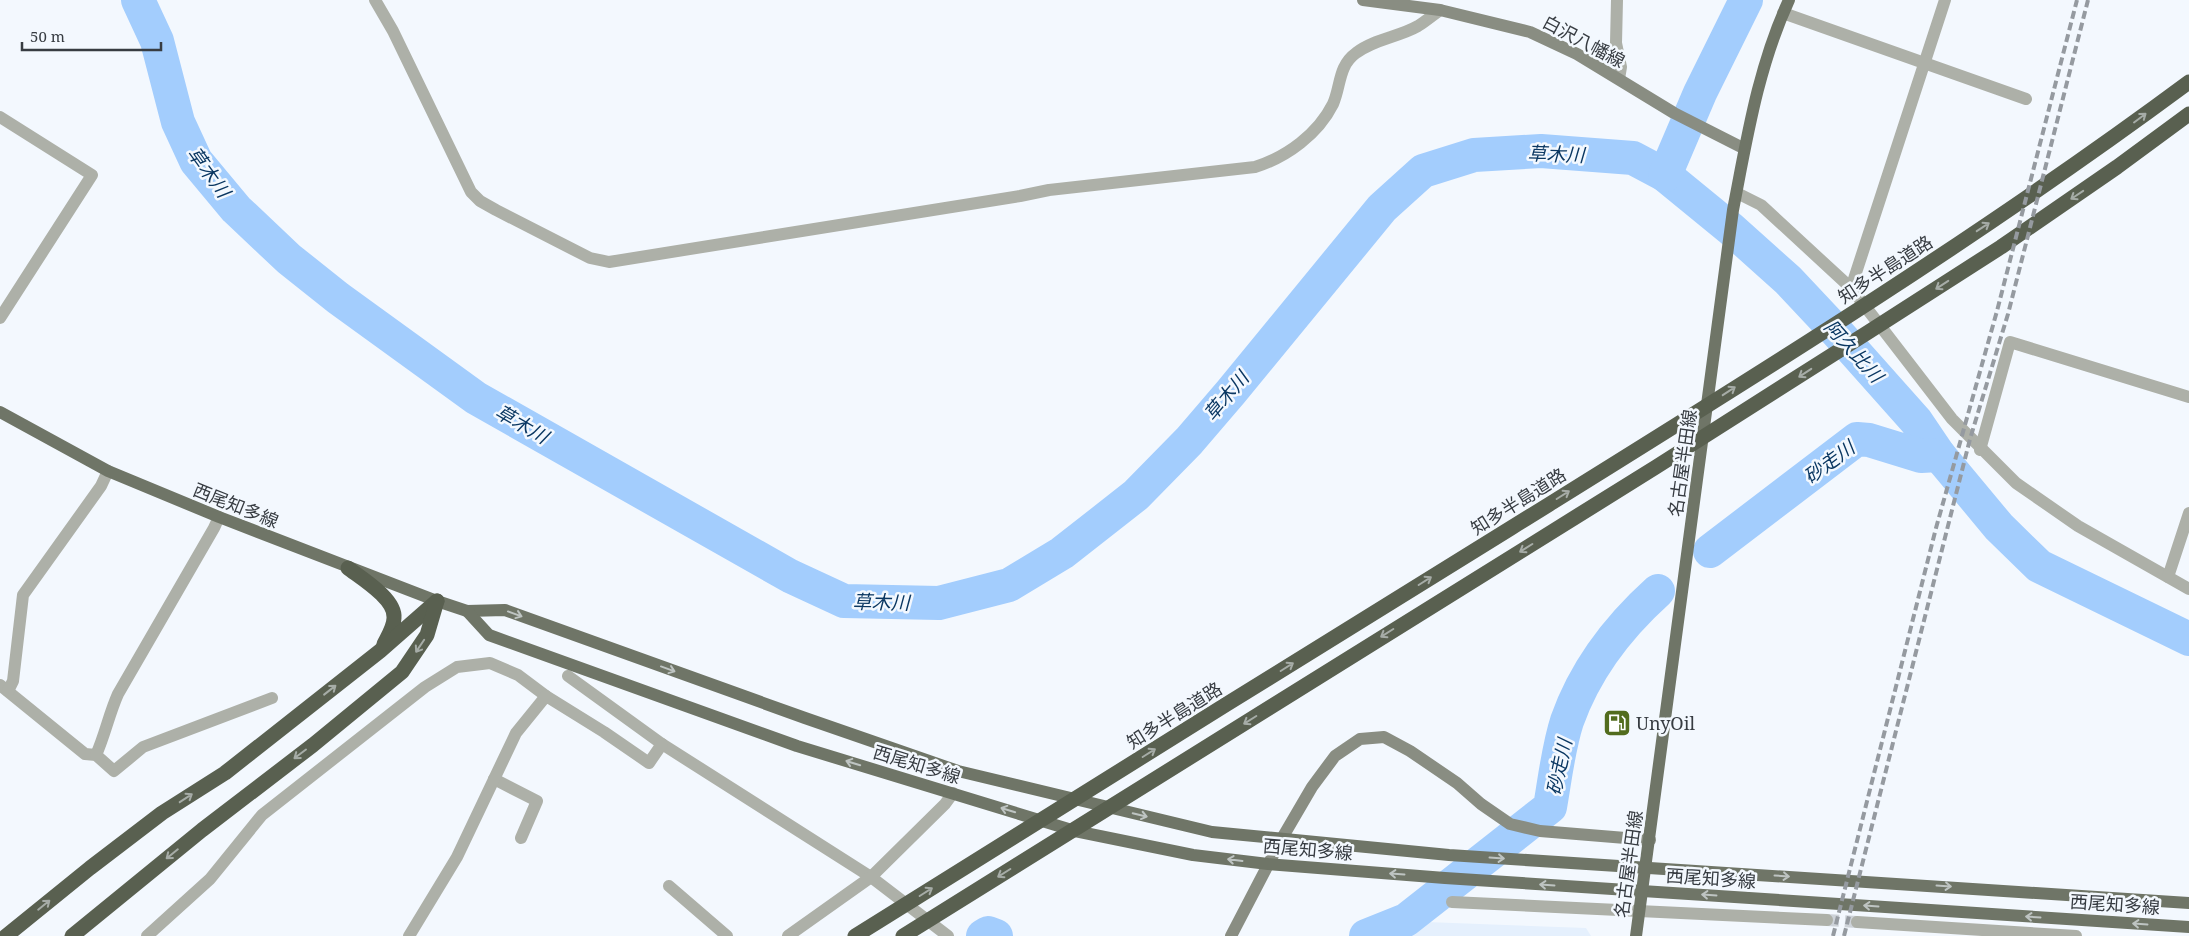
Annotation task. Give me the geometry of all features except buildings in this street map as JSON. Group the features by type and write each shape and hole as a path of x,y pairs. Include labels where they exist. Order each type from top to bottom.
{"highway":[{"name":"知多半島道路","path":"855,936 1644,446 1971,235 2101,147 2189,82"},
{"path":"903,936 1656,467 2001,247 2117,168 2189,114"},
{"path":"348,568 377,590 390,604 395,617 390,633 380,652"},
{"path":"6,936 140,829 225,773 380,652 437,601"},
{"path":"72,936 202,830 313,745 402,672 427,635 437,601"}],"main road":[{"name":"名古屋半田線","path":"1636,936 1733,210 1744,148 1762,69 1789,0"},
{"name":"西尾知多線","path":"0,412 108,471 218,517 437,601 467,611 504,610 804,718 958,771 1212,832 1449,855 2189,903"},
{"name":"西尾知多線","path":"467,611 489,635 797,746 1075,831 1192,855 1268,864 1445,878 2189,927"}],"street":[{"path":"375,0 393,31 471,192 480,201 496,210 590,258 609,262 1049,190 1255,167 1270,163 1283,156 1316,129 1333,103 1342,70 1355,53 1379,41 1418,26 1440,10"},
{"name":"白沢八幡線","path":"1363,0 1418,4 1530,32 1577,54 1674,113 1744,148"},
{"path":"1617,0 1616,43 1621,67 1619,80"},
{"path":"1851,288 1945,0"},
{"path":"1783,13 2026,99"},
{"path":"0,117 92,175 0,318"},
{"path":"1736,193 1761,205 1851,288 1952,419 1980,450 2016,484 2078,526 2189,589"},
{"path":"1980,450 2010,342 2189,397"},
{"path":"108,471 101,486 23,595 13,681 4,688 85,754 96,755 114,771 143,747 272,698"},
{"path":"2168,577 2189,512"},
{"path":"96,755 102,742 108,715 118,694 214,528 218,517"},
{"path":"147,936 210,879 262,815 425,687 457,667 490,664 518,675 546,696 649,763 662,744"},
{"path":"568,676 662,744 870,877 948,936"},
{"path":"409,936 457,857 516,733 546,696"},
{"path":"1231,936 1281,840 1312,787 1335,756 1360,739 1384,737 1410,751 1458,783 1481,804 1510,824 1540,831 1650,840"},
{"path":"494,779 537,801 521,838"},
{"path":"788,936 870,877 945,804 953,793"},
{"path":"669,886 727,936"},
{"path":"1452,902 1827,920"},
{"path":"1857,922 1873,930 2076,936"}],"shaded area":[{"path":"1426,922 1586,928 1591,936 1406,936"}],"waterway":[{"name":"草木川","path":"138,0 157,41 178,122 196,161 236,209 289,259 338,298 476,398 790,576 844,601 939,603 1009,585 1062,553 1136,495 1189,441 1382,208 1423,171 1474,155 1541,151 1633,158 1665,175 1731,229 1788,280 1916,421 1939,455 1999,527 2039,566 2189,639"},
{"name":"阿久比川","path":"1665,175 1700,93 1746,0"},
{"name":"砂走川","path":"1710,551 1857,439 1869,440 1921,456 1939,455"},
{"name":"砂走川","path":"1366,936 1406,920 1550,807 1559,753 1574,702 1604,650 1629,619 1658,591"},
{"name":"砂走川","path":"983,936 988,933 996,936"}],"tunnel":[{"path":"1827,920 1857,922"}],"railway":[{"path":"1833,936 1936,528 1997,311 2077,0"},
{"path":"1844,936 1970,439 2008,314 2088,0"}],"place":[{"name":"UnyOil","path":"1617,723"}]}
